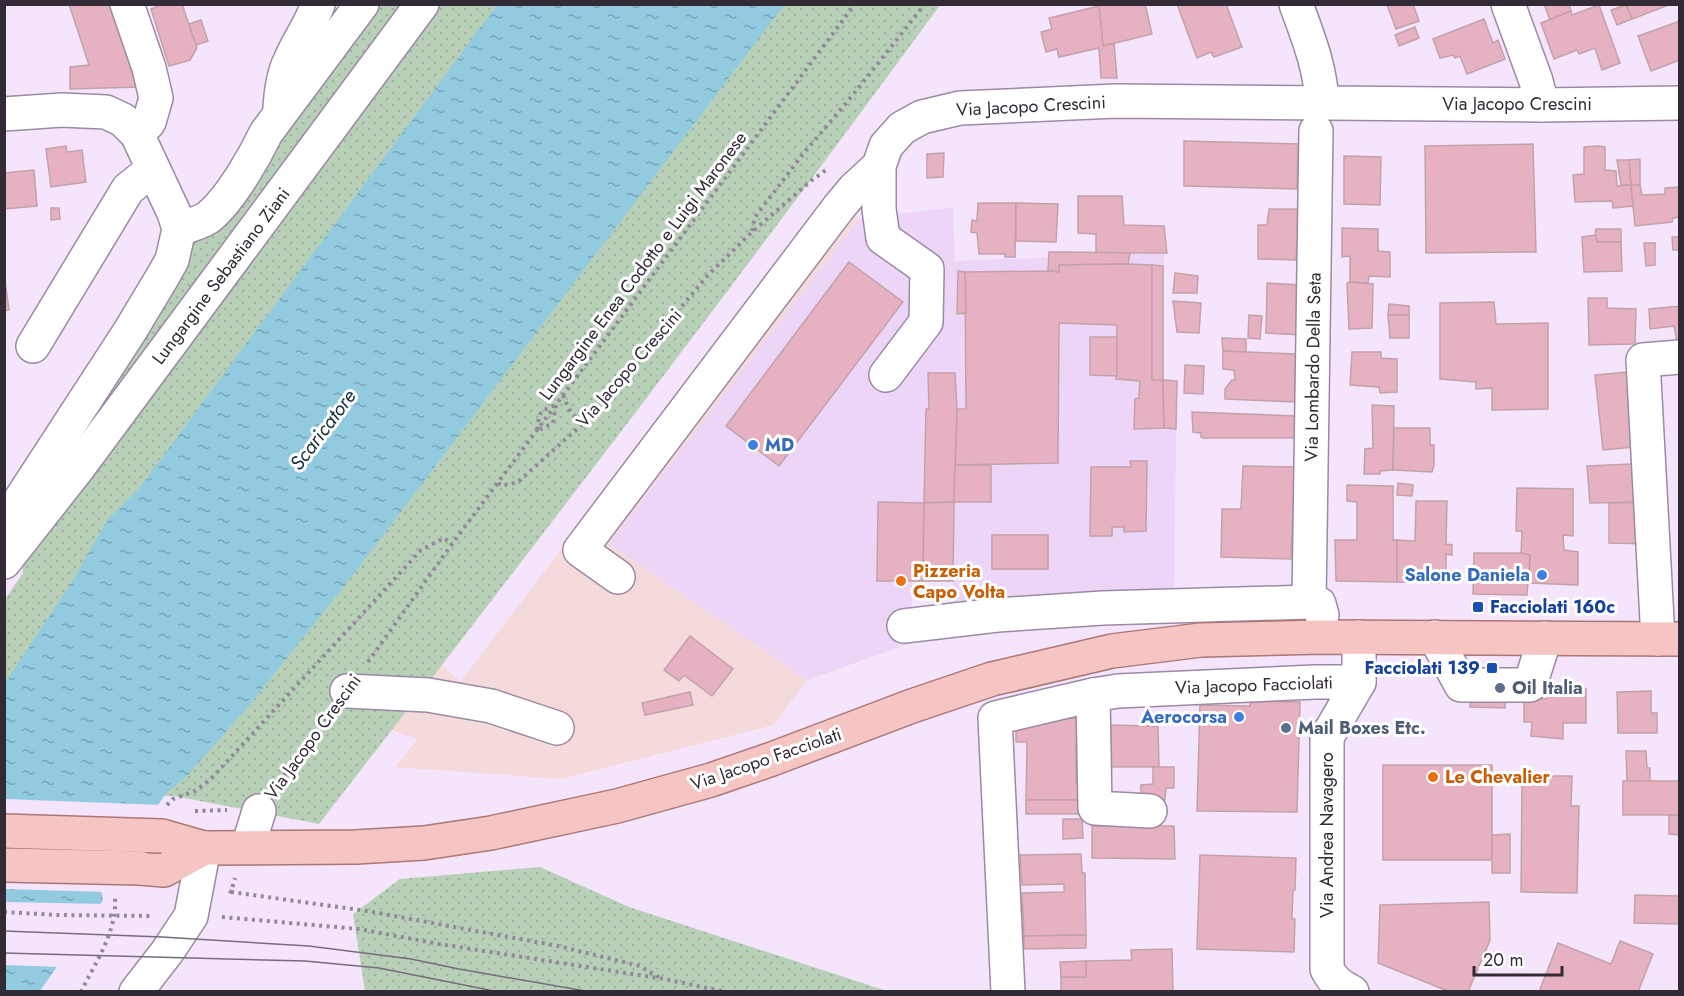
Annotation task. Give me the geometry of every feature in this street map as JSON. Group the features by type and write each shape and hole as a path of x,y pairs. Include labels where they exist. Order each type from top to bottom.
{"main road":[{"name":"Via Jacopo Facciolati","path":"204,848 400,846 449,840 617,806 711,780 992,679 1113,651 1201,640 1321,637 1669,639"},
{"path":"4,831 162,836 204,848"},
{"path":"4,865 164,870 204,848"}],"street":[{"path":"127,4 149,68 156,98 149,122 138,134"},
{"path":"279,115 281,90 289,62 318,4"},
{"path":"4,114 62,110 106,112 123,120 138,134 179,229 208,218 219,206 259,147 266,132 362,4"},
{"name":"Lungargine Sebastiano Ziani","path":"11,553 78,468 422,4"},
{"name":"Via Lombardo Della Seta","path":"1296,4 1313,52 1321,85 1309,602"},
{"path":"1508,4 1536,81 1542,105"},
{"name":"Via Jacopo Crescini","path":"618,577 580,550 839,207 882,156 902,128 922,117 960,108 1116,101 1319,117 1542,105 1680,103"},
{"path":"882,156 881,224 927,269 926,322 886,375"},
{"path":"33,346 128,189 153,169"},
{"name":"Lungargine Sebastiano Ziani","path":"11,553 13,511 163,276 172,260 179,229"},
{"name":"Via Jacopo Facciolati","path":"1669,639 1643,360 1680,357"},
{"path":"904,626 997,615 1103,608 1309,602 1318,604 1322,614 1321,637"},
{"path":"1359,637 1359,682"},
{"path":"1435,637 1461,685 1530,685 1545,638"},
{"name":"Via Jacopo Facciolati","path":"1008,992 995,718 1118,691 1359,682"},
{"name":"Via Andrea Navagero","path":"1352,992 1340,987 1326,969 1327,737 1359,682"},
{"path":"347,690 428,695 491,706 557,728"},
{"path":"1093,695 1095,808 1150,811"},
{"name":"Via Jacopo Crescini","path":"245,810 248,847"},
{"path":"136,992 163,958 191,916 204,848"}],"path":[{"name":"Lungargine Enea Codotto e Luigi Maronese","path":"452,544 855,4"},
{"path":"752,232 755,217 803,153 852,96 925,4"},
{"name":"Via Jacopo Crescini","path":"498,483 502,486 518,482 586,421 708,275 752,232 830,167"},
{"path":"563,395 572,414 586,421"},
{"path":"537,431 539,414 556,405"},
{"path":"537,431 553,423 556,405"},
{"path":"173,799 195,791 210,780 421,550 444,538 452,544"},
{"name":"Via Jacopo Crescini","path":"245,810 347,690 452,544"},
{"path":"189,811 245,810"},
{"path":"81,992 110,933 116,907 115,890"},
{"path":"231,892 367,911 536,941 640,966 664,980"},
{"path":"4,912 164,916"},
{"path":"214,917 359,929 726,992"}],"shaded area":[{"path":"829,199 859,219 609,544 807,680 774,725 560,779 395,767 418,739 346,716 415,684 437,660 460,682"},
{"path":"953,207 955,261 1164,253 1163,380 1177,381 1174,590 953,607 953,581 912,580 911,643 807,680 609,544 859,219"}],"green space":[{"path":"351,5 940,5 632,416 319,824 174,796 5,796 5,599 23,573 21,493"},
{"path":"540,867 629,907 887,991 365,991 353,914 400,879"}],"water":[{"name":"Scaricatore","path":"497,5 784,5 359,567 252,702 187,776 166,793 101,891 103,900 40,991 5,992 5,683 70,585 108,519 141,486"}],"pier":[{"path":"5,799 162,805 105,892 5,889"},
{"path":"5,902 105,904 60,967 5,965"}],"building":[{"path":"69,4 116,4 141,87 70,89 70,67 89,65"},
{"path":"159,4 182,4 197,48 190,60 169,66 151,9"},
{"path":"1145,4 1152,34 1103,46 1099,6"},
{"path":"1177,4 1226,4 1242,47 1214,57 1211,52 1197,58"},
{"path":"1413,4 1419,21 1396,29 1387,5"},
{"path":"1544,4 1569,4 1571,11 1550,20"},
{"path":"1626,4 1671,4 1632,19"},
{"path":"1599,5 1620,63 1602,70 1595,48 1579,54 1577,50 1554,59 1541,23 1571,11 1572,15"},
{"path":"1626,5 1632,19 1617,25 1611,10"},
{"path":"1099,6 1103,46 1114,43 1117,78 1101,78 1099,48 1059,57 1057,49 1046,52 1041,32 1052,29 1049,18"},
{"path":"1484,19 1493,43 1498,40 1505,59 1467,74 1460,56 1440,58 1433,39"},
{"path":"201,20 208,41 196,45 189,24"},
{"path":"1680,21 1680,60 1651,71 1638,36"},
{"path":"1415,27 1419,38 1399,46 1395,35"},
{"path":"1184,141 1298,144 1297,189 1184,186"},
{"path":"1533,144 1536,252 1426,253 1425,146"},
{"path":"66,146 67,152 82,150 86,182 51,187 46,149"},
{"path":"1584,147 1605,147 1605,170 1616,171 1617,186 1631,185 1633,206 1613,208 1612,201 1575,202 1573,175 1584,174"},
{"path":"944,153 943,177 927,178 927,154"},
{"path":"1344,156 1381,157 1380,205 1344,204"},
{"path":"1640,159 1640,185 1631,185 1629,160"},
{"path":"1617,160 1629,160 1631,185 1621,185"},
{"path":"34,170 37,206 4,209 4,173"},
{"path":"1631,185 1640,185 1642,195 1665,194 1665,188 1680,187 1680,217 1673,218 1672,222 1635,226"},
{"path":"1078,196 1122,196 1124,225 1164,226 1167,253 1096,253 1096,234 1078,233"},
{"path":"978,203 1016,203 1015,257 1005,257 1005,254 979,254 977,233 971,232 972,220 977,221"},
{"path":"1016,203 1058,204 1056,242 1016,241"},
{"path":"51,208 59,208 60,219 51,220"},
{"path":"1269,209 1304,209 1304,241 1297,241 1296,260 1258,259 1258,225 1267,225"},
{"path":"1342,228 1378,229 1378,251 1390,252 1390,277 1369,276 1368,283 1350,282 1350,256 1342,257"},
{"path":"1596,229 1621,229 1621,242 1597,242"},
{"path":"1595,235 1597,242 1621,242 1622,271 1584,272 1582,237"},
{"path":"1672,237 1680,237 1680,250 1673,250"},
{"path":"1644,243 1655,243 1655,265 1646,266"},
{"path":"1049,252 1130,253 1128,264 1059,265 1059,272 1048,271"},
{"path":"849,262 903,302 779,466 726,426"},
{"path":"1059,265 1152,265 1152,380 1163,380 1164,428 1134,429 1135,399 1139,398 1140,381 1116,379 1117,325 1059,323 1058,463 955,465 957,409 966,409 965,272 1059,272"},
{"path":"1152,265 1163,266 1163,380 1152,380"},
{"path":"958,271 965,272 966,313 957,314"},
{"path":"1175,273 1198,276 1197,293 1173,293"},
{"path":"4,274 9,310 4,311"},
{"path":"1267,283 1302,285 1300,335 1266,333"},
{"path":"1347,283 1373,284 1372,328 1349,329"},
{"path":"1588,298 1607,298 1607,308 1636,309 1635,344 1589,345"},
{"path":"1173,301 1201,303 1199,333 1177,332"},
{"path":"1494,302 1496,324 1548,323 1548,409 1492,410 1492,388 1476,389 1476,382 1440,379 1440,303"},
{"path":"1389,304 1409,306 1409,315 1388,315"},
{"path":"1680,306 1680,341 1677,342 1674,326 1650,329 1649,309"},
{"path":"1249,315 1262,316 1260,339 1248,338"},
{"path":"1388,315 1409,315 1409,338 1390,338"},
{"path":"1090,337 1117,337 1117,376 1090,375"},
{"path":"1222,338 1246,339 1246,352 1223,351"},
{"path":"1223,351 1298,354 1297,402 1225,399 1225,389 1232,380 1235,380 1234,370 1223,369"},
{"path":"1352,352 1381,352 1381,358 1397,359 1397,392 1380,393 1379,387 1350,385"},
{"path":"1185,365 1204,366 1203,394 1184,393"},
{"path":"1639,371 1645,446 1603,450 1595,375"},
{"path":"928,373 955,373 957,409 954,502 924,503 926,409 929,409"},
{"path":"1163,380 1177,381 1176,429 1164,428"},
{"path":"1372,405 1394,406 1393,470 1380,471 1380,474 1364,474 1365,449 1373,448"},
{"path":"1192,412 1295,416 1295,438 1203,438 1201,433 1193,432"},
{"path":"1394,428 1430,428 1430,445 1434,445 1432,472 1393,470"},
{"path":"1130,461 1147,461 1146,531 1124,532 1124,527 1112,527 1112,536 1090,536 1091,467 1131,467"},
{"path":"1653,463 1650,502 1590,503 1587,466"},
{"path":"955,465 991,465 991,502 954,502"},
{"path":"1243,466 1295,467 1291,559 1221,557 1222,509 1241,509"},
{"path":"1398,483 1413,485 1412,496 1397,495"},
{"path":"1347,485 1393,486 1393,540 1397,540 1397,582 1336,581 1335,540 1357,540 1357,502 1347,501"},
{"path":"1517,488 1573,489 1573,536 1563,535 1564,550 1578,552 1578,585 1529,583 1530,555 1521,553 1522,531 1516,531"},
{"path":"1416,501 1447,501 1446,544 1452,545 1452,555 1446,554 1446,583 1397,582 1397,540 1415,541"},
{"path":"878,502 924,503 923,581 877,581"},
{"path":"954,502 953,581 923,581 924,503"},
{"path":"1650,502 1650,544 1609,543 1609,503"},
{"path":"992,535 1048,535 1048,569 992,569"},
{"path":"1474,553 1530,555 1527,595 1473,594"},
{"path":"690,636 733,669 712,696 684,675 679,681 664,670"},
{"path":"1470,678 1505,680 1505,708 1470,707"},
{"path":"1548,687 1586,689 1586,723 1563,723 1563,739 1531,736 1532,722 1524,722 1524,698 1547,699"},
{"path":"1651,691 1651,713 1657,713 1657,733 1618,733 1617,692"},
{"path":"690,692 693,705 645,715 642,703"},
{"path":"1250,701 1300,702 1297,812 1197,811 1200,705 1250,706"},
{"path":"1041,718 1084,718 1084,743 1076,743 1076,783 1083,783 1083,800 1026,800 1027,742 1016,742 1016,723"},
{"path":"1106,725 1158,726 1159,767 1107,767"},
{"path":"1626,751 1646,751 1650,782 1627,781"},
{"path":"1383,765 1492,765 1492,860 1383,860"},
{"path":"1153,767 1174,767 1174,788 1166,788 1165,800 1141,800 1141,785 1153,784"},
{"path":"1522,776 1572,776 1571,806 1579,806 1577,893 1521,892"},
{"path":"1623,781 1680,781 1680,815 1623,815"},
{"path":"1026,800 1083,800 1083,814 1026,814"},
{"path":"1669,815 1680,815 1680,835 1669,834"},
{"path":"1063,819 1082,819 1083,838 1063,839"},
{"path":"1092,826 1174,826 1175,859 1092,858"},
{"path":"1510,834 1510,873 1492,873 1492,835"},
{"path":"1081,854 1082,873 1085,873 1086,935 1024,936 1022,893 1064,892 1064,884 1022,885 1020,855"},
{"path":"1200,855 1296,858 1292,919 1295,919 1294,952 1197,949"},
{"path":"1635,895 1680,896 1680,924 1634,923"},
{"path":"1489,902 1490,940 1468,992 1450,992 1378,963 1380,905"},
{"path":"1086,935 1086,948 1024,949 1024,936"},
{"path":"1620,941 1653,954 1638,992 1539,992 1558,943 1611,964"},
{"path":"1172,949 1173,992 1061,992 1061,977 1086,977 1086,961 1132,960 1131,950"},
{"path":"1086,961 1086,977 1061,977 1060,962"}],"tram line":[{"path":"4,931 309,946 411,959 591,992"},
{"path":"4,953 305,961 379,968 499,992"}],"place":[{"name":"MD","path":"753,445"},
{"name":"Salone Daniela","path":"1542,575"},
{"name":"Pizzeria Capo Volta","path":"901,581"},
{"name":"Facciolati 160c","path":"1478,607"},
{"name":"Facciolati 139","path":"1492,668"},
{"name":"Oil Italia","path":"1500,688"},
{"name":"Aerocorsa","path":"1239,717"},
{"name":"Mail Boxes Etc.","path":"1286,728"},
{"name":"Le Chevalier","path":"1433,777"}]}
